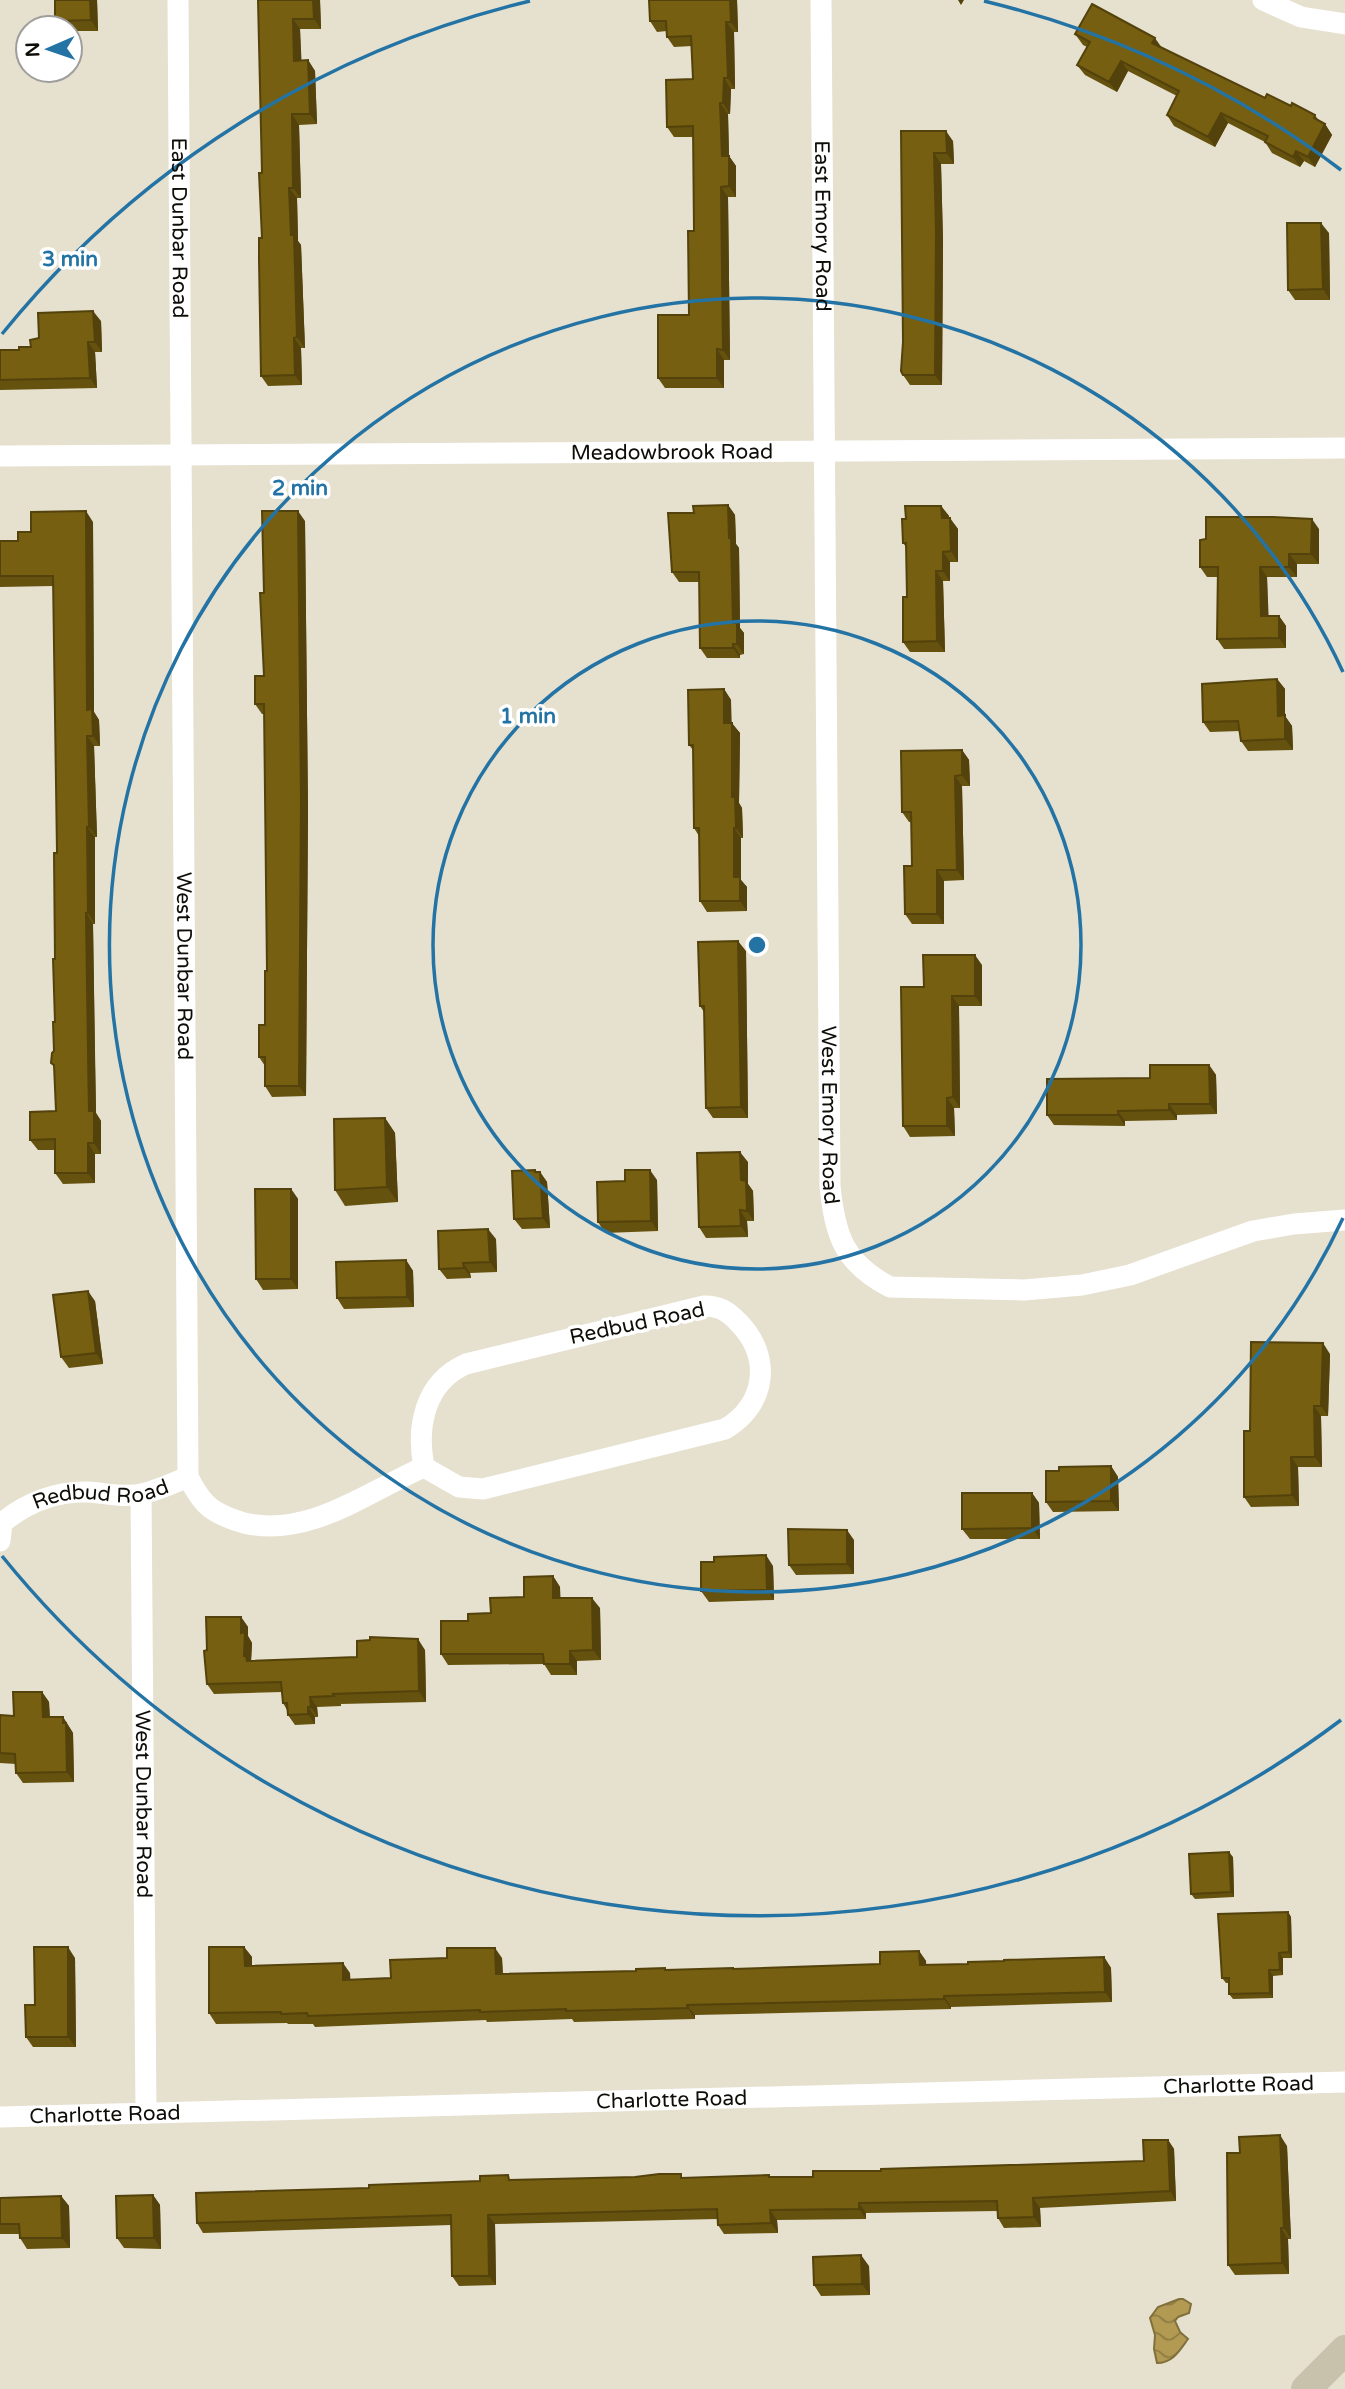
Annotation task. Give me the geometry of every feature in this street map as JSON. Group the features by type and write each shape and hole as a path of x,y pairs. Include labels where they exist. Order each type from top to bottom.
{"main road":[{"path":"1306,2389 1345,2350"}],"street":[{"name":"East Dunbar Road","path":"178,0 180,453"},
{"name":"East Emory Road","path":"821,0 824,453"},
{"path":"1263,0 1301,17 1345,24"},
{"name":"Meadowbrook Road","path":"0,456 1345,448"},
{"name":"West Dunbar Road","path":"180,453 188,1477"},
{"name":"West Emory Road","path":"824,453 830,1186 833,1218 850,1257 868,1276 890,1287 1011,1290 1062,1288 1130,1275 1253,1231 1345,1220"},
{"name":"Redbud Road","path":"704,1306 720,1308 732,1315 754,1341 760,1358 760,1378 753,1400 736,1422 724,1429 483,1489 459,1488 424,1467 421,1441 424,1412 440,1381 451,1370 466,1364 704,1306"},
{"name":"Redbud Road","path":"1,1528 24,1507 60,1495 86,1492 141,1494 188,1477 207,1505 220,1514 248,1524 276,1526 323,1516 424,1467"},
{"name":"West Dunbar Road","path":"141,1494 146,2113"},
{"name":"Charlotte Road","path":"0,2117 1345,2082"}],"water":[{"path":"1179,2299 1191,2304 1189,2313 1175,2321 1180,2332 1188,2339 1172,2358 1157,2363 1155,2335 1150,2318 1158,2307"}],"building":[{"path":"55,0 90,0 91,20 84,20 84,14 55,14"},
{"path":"258,0 313,0 314,19 293,19 294,61 308,60 310,114 292,114 293,188 289,188 291,235 294,235 297,337 294,338 295,375 261,376 259,238 262,238 259,173 262,173"},
{"path":"649,0 730,0 731,22 726,22 728,78 724,78 723,103 720,103 722,156 729,156 729,186 721,187 723,350 717,349 717,378 658,378 658,315 689,315 688,231 694,231 693,126 667,127 666,80 693,79 691,36 667,37 666,21 650,21"},
{"path":"1092,4 1155,38 1152,43 1265,98 1267,94 1315,115 1314,118 1325,124 1308,157 1296,151 1293,157 1265,142 1268,136 1221,113 1208,137 1167,115 1179,91 1121,61 1109,82 1077,65 1090,42 1075,34"},
{"path":"901,131 946,131 947,153 934,153 935,375 903,375 901,371"},
{"path":"1287,223 1321,223 1323,289 1288,290"},
{"path":"93,311 95,342 88,342 90,378 0,380 0,350 31,347 30,340 39,338 38,313"},
{"path":"728,505 733,623 737,623 737,644 733,644 733,648 700,648 699,572 672,572 668,513 694,513 693,506"},
{"path":"905,506 941,506 942,518 950,518 951,551 943,552 943,571 936,571 937,641 903,642 903,597 907,597 906,543 903,543 902,519 906,519"},
{"path":"86,511 87,710 92,709 93,736 87,736 89,827 86,913 89,1111 94,1111 94,1143 88,1143 88,1173 55,1173 55,1139 30,1140 30,1112 56,1111 54,1065 51,1063 55,1022 54,853 57,853 53,576 0,576 0,541 18,541 18,532 31,532 31,512"},
{"path":"262,511 298,511 301,799 299,1086 265,1086 265,1057 259,1057 259,1025 265,1025 267,971 264,704 255,704 255,676 264,676 260,593 264,593"},
{"path":"1206,517 1312,519 1311,554 1289,554 1289,567 1260,567 1261,616 1279,616 1279,638 1217,639 1218,567 1200,567 1200,540 1206,539"},
{"path":"1277,679 1278,716 1285,715 1285,739 1241,741 1238,721 1203,722 1202,684"},
{"path":"724,689 724,723 732,723 732,797 735,797 736,828 734,877 740,877 740,901 700,901 699,828 694,828 693,745 689,745 688,690"},
{"path":"962,750 962,775 955,776 957,870 937,870 937,914 905,914 904,866 912,866 911,812 902,812 901,751"},
{"path":"738,941 741,1107 706,1108 704,1006 700,1006 698,942"},
{"path":"923,955 975,955 975,996 952,996 953,1097 947,1098 947,1126 903,1126 901,987 924,987"},
{"path":"1150,1065 1209,1065 1210,1104 1169,1104 1169,1110 1118,1111 1118,1115 1047,1115 1047,1079 1150,1078"},
{"path":"385,1118 387,1187 335,1190 334,1119"},
{"path":"740,1152 741,1180 746,1181 747,1211 740,1210 741,1226 699,1227 697,1153"},
{"path":"625,1170 650,1170 651,1221 598,1222 597,1182 625,1181"},
{"path":"512,1171 540,1172 543,1218 514,1219"},
{"path":"255,1189 291,1189 291,1279 256,1279"},
{"path":"488,1229 490,1262 463,1263 464,1268 439,1269 438,1231"},
{"path":"406,1260 407,1297 337,1298 336,1262"},
{"path":"88,1291 96,1353 61,1357 53,1295"},
{"path":"1251,1342 1323,1343 1321,1406 1314,1406 1315,1457 1291,1457 1292,1495 1244,1497 1244,1431 1250,1431"},
{"path":"1111,1466 1111,1501 1046,1502 1046,1471 1059,1471 1059,1467"},
{"path":"962,1493 1032,1493 1032,1528 962,1529"},
{"path":"788,1529 847,1530 847,1564 789,1565"},
{"path":"766,1555 767,1590 701,1591 701,1562 714,1562 714,1557"},
{"path":"553,1576 553,1598 592,1598 593,1650 570,1651 570,1664 544,1664 543,1654 441,1654 441,1621 468,1621 468,1614 491,1613 490,1598 524,1597 524,1577"},
{"path":"206,1617 241,1617 241,1633 245,1632 244,1656 247,1661 357,1657 357,1641 370,1640 370,1637 418,1639 419,1691 310,1697 311,1707 308,1707 308,1714 288,1715 287,1703 283,1703 281,1682 207,1684 204,1651 207,1650"},
{"path":"13,1692 42,1692 43,1717 63,1717 63,1723 66,1723 67,1772 16,1773 15,1754 0,1753 0,1715 14,1716"},
{"path":"1229,1852 1231,1892 1191,1894 1189,1854"},
{"path":"1288,1912 1289,1952 1279,1953 1280,1970 1269,1970 1270,1993 1229,1994 1229,1978 1222,1978 1218,1914"},
{"path":"34,1947 68,1947 68,2037 26,2037 25,2005 35,2005"},
{"path":"209,1947 244,1947 245,1966 343,1963 343,1980 391,1978 390,1960 447,1958 447,1948 495,1948 496,1974 880,1964 880,1952 919,1951 920,1965 1104,1957 1105,1992 566,2011 480,2010 308,2016 307,2013 281,2012 209,2013"},
{"path":"1280,2135 1284,2228 1281,2228 1282,2263 1228,2265 1227,2153 1240,2153 1239,2137"},
{"path":"1143,2140 1168,2140 1170,2191 1033,2198 1034,2217 998,2218 997,2201 859,2203 859,2209 770,2210 771,2223 718,2225 717,2209 488,2215 489,2276 452,2276 451,2215 197,2223 196,2193 369,2188 369,2185 480,2181 480,2176 508,2175 509,2180 659,2174 681,2174 681,2178 769,2175 813,2177 813,2171 1144,2161"},
{"path":"153,2195 154,2238 117,2238 116,2196"},
{"path":"61,2196 62,2238 20,2238 19,2224 0,2224 0,2198"},
{"path":"861,2255 862,2284 814,2285 813,2257"}]}
